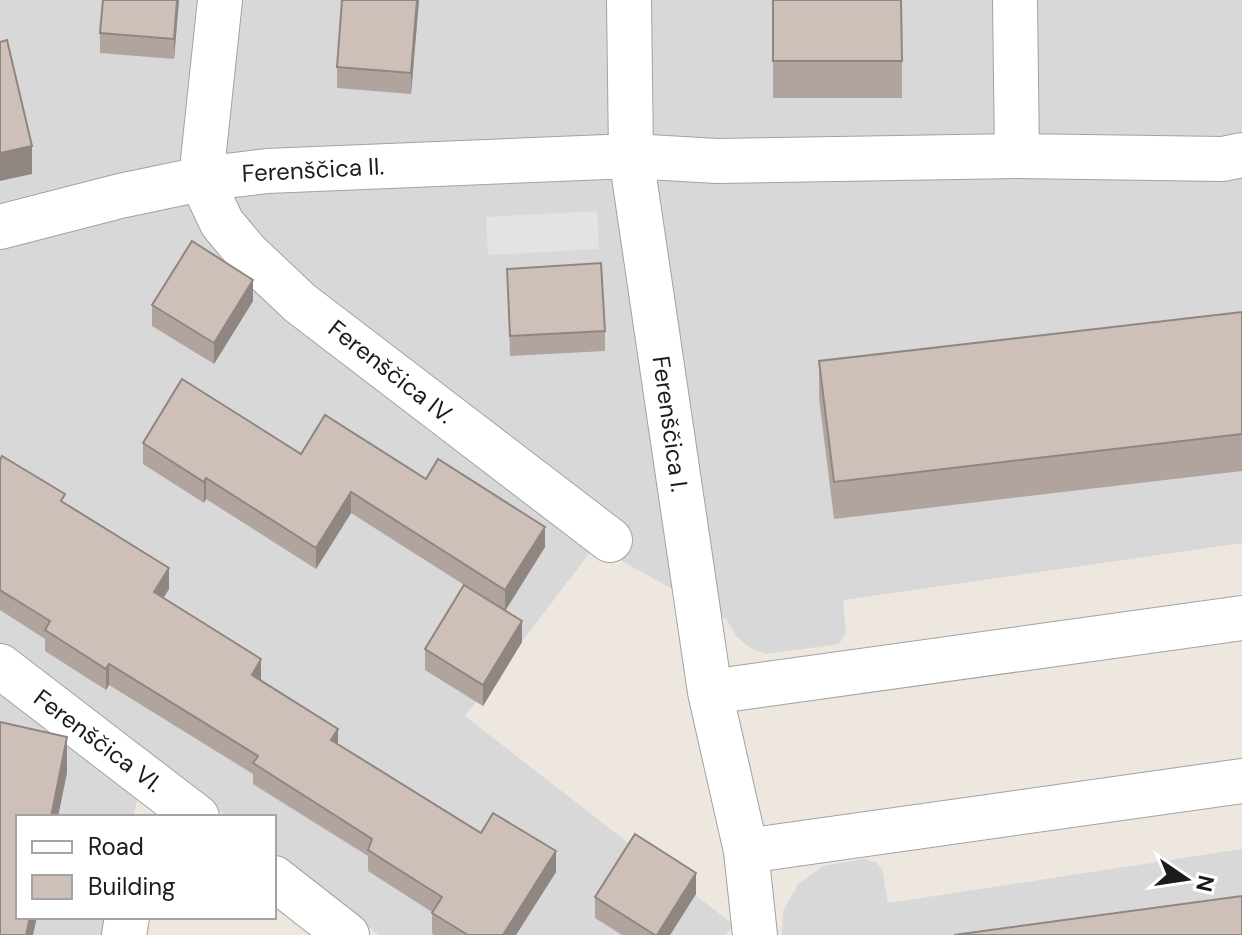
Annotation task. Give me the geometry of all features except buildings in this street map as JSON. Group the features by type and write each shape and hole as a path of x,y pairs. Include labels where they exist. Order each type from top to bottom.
{"street":[{"path":"201,179 220,0"},
{"name":"Ferenščica I.","path":"629,0 631,156 710,692 746,851 755,935"},
{"path":"1015,0 1017,156"},
{"path":"631,156 717,161 1017,156 1223,159 1242,155"},
{"name":"Ferenščica II.","path":"0,227 201,179 267,171 631,156"},
{"name":"Ferenščica IV.","path":"201,179 222,223 247,253 300,303 610,540"},
{"path":"710,692 1242,618"},
{"name":"Ferenščica VI.","path":"0,666 147,798 192,815"},
{"path":"746,851 1242,781"},
{"path":"276,880 347,935"}],"shaded area":[{"path":"0,0 1242,0 1242,543 843,600 846,633 839,644 767,654 752,649 737,637 726,619 595,546 465,716 734,925 726,935 379,935 276,856 276,815 224,815 148,756 133,815 16,815 16,919 114,919 111,935 0,935"},
{"path":"597,211 599,249 488,255 486,217"},
{"path":"1242,849 1242,935 782,935 783,911 798,884 823,866 864,859 877,863 882,869 888,903"}]}
